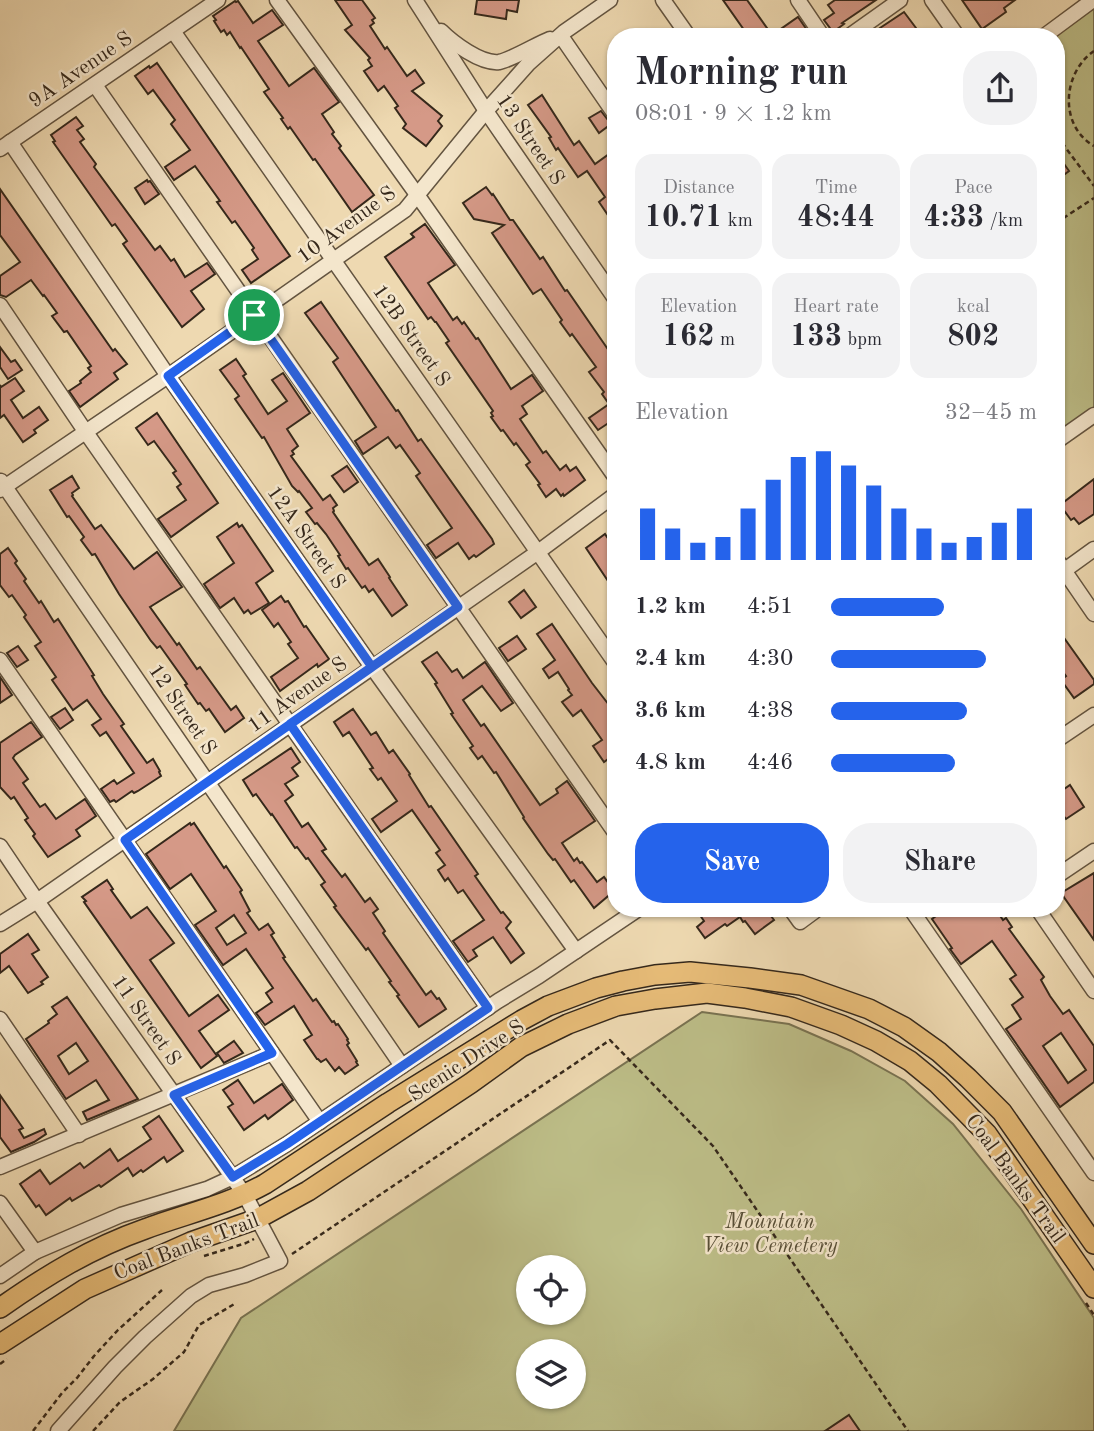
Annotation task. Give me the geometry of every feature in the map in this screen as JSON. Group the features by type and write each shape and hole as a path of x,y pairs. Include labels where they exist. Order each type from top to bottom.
{"main road":[{"name":"Scenic Drive S","path":"0,1308 80,1256 145,1229 245,1195 265,1184 455,1061 548,1006 623,981 690,972 802,985 869,1009 904,1027 968,1077 1002,1112 1094,1244"},
{"name":"Scenic Drive S","path":"5,1350 85,1289 191,1242 261,1226 308,1191 521,1047 568,1024 616,1006 707,993 791,1007 841,1025 910,1061 938,1084 987,1134 1090,1296"}],"street":[{"name":"9A Avenue S","path":"5,146 218,0"},
{"path":"277,0 607,465"},
{"name":"13 Street S","path":"415,0 486,111 607,287"},
{"name":"10 Avenue S","path":"1,485 168,376 405,210 528,64 562,34 610,0"},
{"path":"663,0 683,28"},
{"path":"798,0 817,28"},
{"path":"861,28 900,0"},
{"path":"932,0 952,28"},
{"path":"1055,28 1093,0"},
{"path":"424,14 450,40 482,60 499,62 562,34 607,102"},
{"name":"12B Street S","path":"173,31 607,651"},
{"path":"95,85 607,821"},
{"name":"12A Street S","path":"5,146 576,951"},
{"path":"0,305 488,1008"},
{"path":"1065,435 1094,415"},
{"name":"12 Street S","path":"1,485 402,1066"},
{"name":"11 Avenue S","path":"0,925 538,552 607,501"},
{"path":"1065,566 1094,550"},
{"path":"1065,577 1094,614"},
{"path":"0,660 320,1122"},
{"path":"1065,735 1094,715"},
{"name":"11 Street S","path":"0,846 233,1177 280,1261"},
{"path":"1065,871 1094,851"},
{"name":"Scenic Drive S","path":"0,1276 35,1252 121,1215 207,1189 233,1177 627,917"},
{"path":"916,917 1094,1173"},
{"path":"1044,917 1089,975 1094,991"},
{"path":"0,1019 79,1135"},
{"path":"0,1167 272,1053"},
{"path":"0,1203 35,1252"},
{"path":"58,1431 115,1367 191,1296 209,1285 280,1261"}],"path":[{"path":"1094,51 1085,57 1074,73 1068,91 1069,111 1077,129 1094,146"},
{"path":"1065,147 1094,186"},
{"path":"1065,217 1094,198"},
{"path":"280,1261 610,1040 713,1146 908,1431"},
{"name":"Coal Banks Trail","path":"195,1259 246,1243 261,1226"},
{"path":"33,1431 94,1356 162,1290"},
{"path":"1090,1296 1094,1315"},
{"path":"93,1431 120,1402 153,1379 184,1352 199,1325 236,1303"},
{"path":"0,1364 5,1350"}],"green space":[{"path":"1094,8 1094,408 1065,428 1065,29"},
{"name":"Mountain View Cemetery","path":"702,1012 789,1024 851,1051 905,1081 953,1124 1021,1209 1094,1318 1094,1431 174,1431 241,1318"}],"building":[{"path":"335,0 362,0 375,18 370,26 385,49 387,47 407,76 415,70 424,83 412,91 442,116 438,121 442,126 426,146 403,128 406,124 395,108 398,106 384,86 378,91 364,71 372,66 368,60 370,58 345,30 352,25"},
{"path":"477,0 519,0 517,12 507,10 506,19 475,14"},
{"path":"723,0 747,0 767,28 743,28"},
{"path":"835,0 876,0 838,28 830,28 824,20 834,13 828,5"},
{"path":"962,0 1015,0 1004,8 1006,12 981,28"},
{"path":"238,1 253,23 272,10 283,25 258,41 289,86 314,68 339,102 322,114 341,146 339,148 374,195 352,212 315,159 313,160 290,127 288,129 281,119 283,118 264,92 269,89 241,47 230,32 227,35 224,30 221,32 214,21 216,20 213,16"},
{"path":"904,12 916,28 880,28"},
{"path":"798,17 806,28 782,28"},
{"path":"157,63 290,256 251,283 242,270 258,259 252,250 254,248 235,221 232,223 195,166 174,180 165,167 190,150 171,124 175,120 153,90 148,94 135,76"},
{"path":"542,95 574,145 579,141 595,164 607,155 607,214 599,202 605,197 587,171 578,177 558,148 556,150 549,138 551,137 528,105"},
{"path":"601,111 607,119 607,127 599,133 589,118"},
{"path":"76,117 83,126 77,130 84,139 80,142 96,164 94,167 155,250 160,246 171,261 174,259 185,277 207,263 215,274 191,291 204,309 182,327 123,244 127,241 115,224 112,226 53,142 55,141 51,135"},
{"path":"147,180 159,194 145,204 135,188"},
{"path":"486,187 540,259 543,257 565,291 567,290 607,348 607,401 602,394 604,392 589,372 596,367 560,322 562,320 541,289 533,294 492,233 504,225 474,219 463,203"},
{"path":"0,189 113,351 115,349 127,364 114,373 118,379 80,407 69,391 91,372 88,368 91,366 67,331 64,332 52,316 57,313 31,280 6,297 0,295 0,276 20,262 0,235"},
{"path":"425,224 455,265 428,283 453,320 457,317 462,324 464,322 476,339 478,338 511,389 532,375 543,391 522,406 527,414 520,419 543,453 546,451 560,470 566,465 570,471 576,467 585,480 564,496 556,489 546,497 526,465 530,462 491,417 493,411 446,343 449,341 436,322 431,317 428,319 385,257 414,237 411,234"},
{"path":"321,302 396,411 398,410 418,441 421,439 492,539 494,544 476,557 474,555 469,559 458,543 436,558 427,545 452,528 416,476 420,473 400,445 396,448 388,437 363,454 355,441 376,427 333,362 338,358 305,313"},
{"path":"0,347 11,362 15,360 22,370 8,379 0,367"},
{"path":"236,359 246,374 243,376 268,414 287,401 272,380 283,373 310,413 287,429 298,446 291,456 323,500 330,495 337,505 333,512 369,565 378,559 390,577 407,605 392,616 373,589 369,592 365,586 362,588 348,568 346,569 326,534 306,512 312,508 292,486 264,437 262,438 235,399 239,396 220,370"},
{"path":"15,378 24,391 11,400 23,418 39,407 48,420 23,442 4,415 0,418 0,385 1,387"},
{"path":"607,405 607,424 598,430 589,418"},
{"path":"157,413 218,503 171,537 158,519 186,500 177,487 181,484 173,473 176,471 154,441 148,445 136,428"},
{"path":"347,466 358,482 344,492 332,476"},
{"path":"72,476 79,488 72,496 95,529 101,525 134,569 157,552 182,587 150,607 177,645 179,643 197,669 200,667 231,710 236,706 244,718 225,732 209,709 206,711 198,704 160,646 157,648 151,641 95,554 92,555 81,540 84,537 50,490"},
{"path":"1094,479 1094,514 1079,524 1074,518 1071,520 1065,512 1065,501"},
{"path":"237,523 239,527 242,525 273,571 256,583 269,603 251,614 248,610 244,613 234,598 220,608 204,584 234,563 217,537"},
{"path":"605,534 607,537 607,580 586,548"},
{"path":"8,548 26,579 24,581 54,622 58,619 94,675 92,676 103,694 124,724 121,726 147,763 153,759 160,771 161,776 116,802 110,802 101,789 114,780 117,784 134,773 106,732 100,736 92,725 101,719 87,700 73,710 52,680 56,677 35,646 41,642 12,595 9,597 0,585 0,554"},
{"path":"524,590 536,607 521,618 509,602"},
{"path":"281,596 285,602 288,601 329,659 318,667 317,664 280,691 271,677 298,658 278,623 274,627 262,610"},
{"path":"552,624 607,702 607,760 604,762 593,746 602,740 581,710 573,716 562,702 572,695 558,672 549,678 543,669 555,660 537,634"},
{"path":"517,636 526,649 508,661 499,648"},
{"path":"1065,639 1094,680 1094,684 1074,698 1065,686"},
{"path":"18,646 28,660 17,667 7,653"},
{"path":"437,652 452,672 457,669 463,678 485,662 513,703 501,711 482,686 463,700 481,726 484,724 540,805 558,793 556,789 567,781 595,821 562,843 574,861 577,858 582,862 597,882 604,877 607,881 607,897 594,908 574,880 571,882 555,859 548,854 496,772 494,773 482,756 478,759 470,748 473,746 451,714 453,713 435,684 437,683 422,662"},
{"path":"0,677 12,695 0,703"},
{"path":"65,708 73,720 60,729 51,717"},
{"path":"353,709 371,735 376,732 389,753 393,750 429,807 431,806 478,874 475,876 501,913 511,922 506,928 524,953 511,963 493,937 473,950 477,956 468,962 453,941 484,920 463,890 458,893 448,878 445,881 438,870 445,865 436,853 440,850 412,810 381,832 372,819 397,801 381,778 378,780 370,769 373,768 349,732 343,736 334,722"},
{"path":"31,722 42,737 13,758 28,779 23,783 40,807 45,804 56,819 85,799 96,816 76,830 80,836 48,857 33,836 35,834 25,820 28,818 14,797 11,799 0,787 0,743"},
{"path":"291,748 300,762 292,768 298,776 285,784 293,795 285,801 302,827 308,823 326,849 322,851 342,877 345,874 365,902 370,898 378,909 373,913 385,931 383,933 426,995 431,991 446,1009 419,1027 368,948 366,950 334,907 336,906 321,885 325,882 308,858 295,848 272,814 256,794 253,796 243,780"},
{"path":"1070,785 1084,807 1066,819 1065,818 1065,788"},
{"path":"190,823 194,823 242,890 240,892 250,911 247,913 259,930 268,924 274,933 271,935 285,957 283,958 313,1001 316,999 332,1022 338,1024 348,1039 347,1045 358,1065 345,1074 339,1067 335,1071 326,1059 321,1062 317,1059 304,1040 312,1035 294,1006 265,1025 256,1013 272,1002 266,993 273,988 246,949 223,965 195,925 216,911 191,874 170,889 146,854","holes":["234,915 246,933 227,945 216,928"]},
{"path":"1094,873 1094,940 1065,899 1065,891"},
{"path":"107,880 131,918 147,907 174,943 150,960 189,1016 218,995 229,1010 199,1031 217,1056 201,1068 84,902 86,901 82,897"},
{"path":"701,917 740,917 705,938 697,927 704,921"},
{"path":"740,917 772,917 774,920 755,934 745,921"},
{"path":"935,917 1006,918 1012,927 1009,929 1044,977 1041,980 1050,996 1063,1014 1069,1010 1094,1046 1094,1082 1060,1107 1006,1029 1021,1019 1012,1005 1023,997 1010,979 1016,975 992,941 961,964 950,949 952,948 932,919","holes":["1061,1033 1086,1070 1068,1083 1043,1046"]},
{"path":"28,934 39,950 32,954 48,977 41,982 43,984 28,993 9,966 0,973 0,954"},
{"path":"67,997 138,1099 87,1120 83,1112 109,1100 96,1080 66,1099 26,1039 57,1014 52,1007","holes":["76,1043 88,1061 69,1074 58,1056"]},
{"path":"234,1041 243,1053 224,1063 217,1053"},
{"path":"238,1080 254,1103 282,1084 293,1100 268,1119 265,1115 244,1130 228,1107 233,1104 223,1090"},
{"path":"0,1095 23,1128 19,1130 24,1138 44,1129 46,1134 11,1152 0,1137"},
{"path":"159,1116 183,1151 167,1162 164,1157 133,1176 128,1168 101,1187 99,1185 72,1201 70,1198 46,1215 39,1205 36,1207 20,1184 40,1170 50,1184 80,1163 84,1168 110,1149 118,1161 151,1139 143,1127"},
{"path":"849,1415 860,1431 825,1431"}],"route":[{"path":"254,315 168,376 372,667 290,724 207,782 125,840 272,1053 174,1095 233,1177 287,1144 488,1008 290,724 458,607 254,315"}]}
